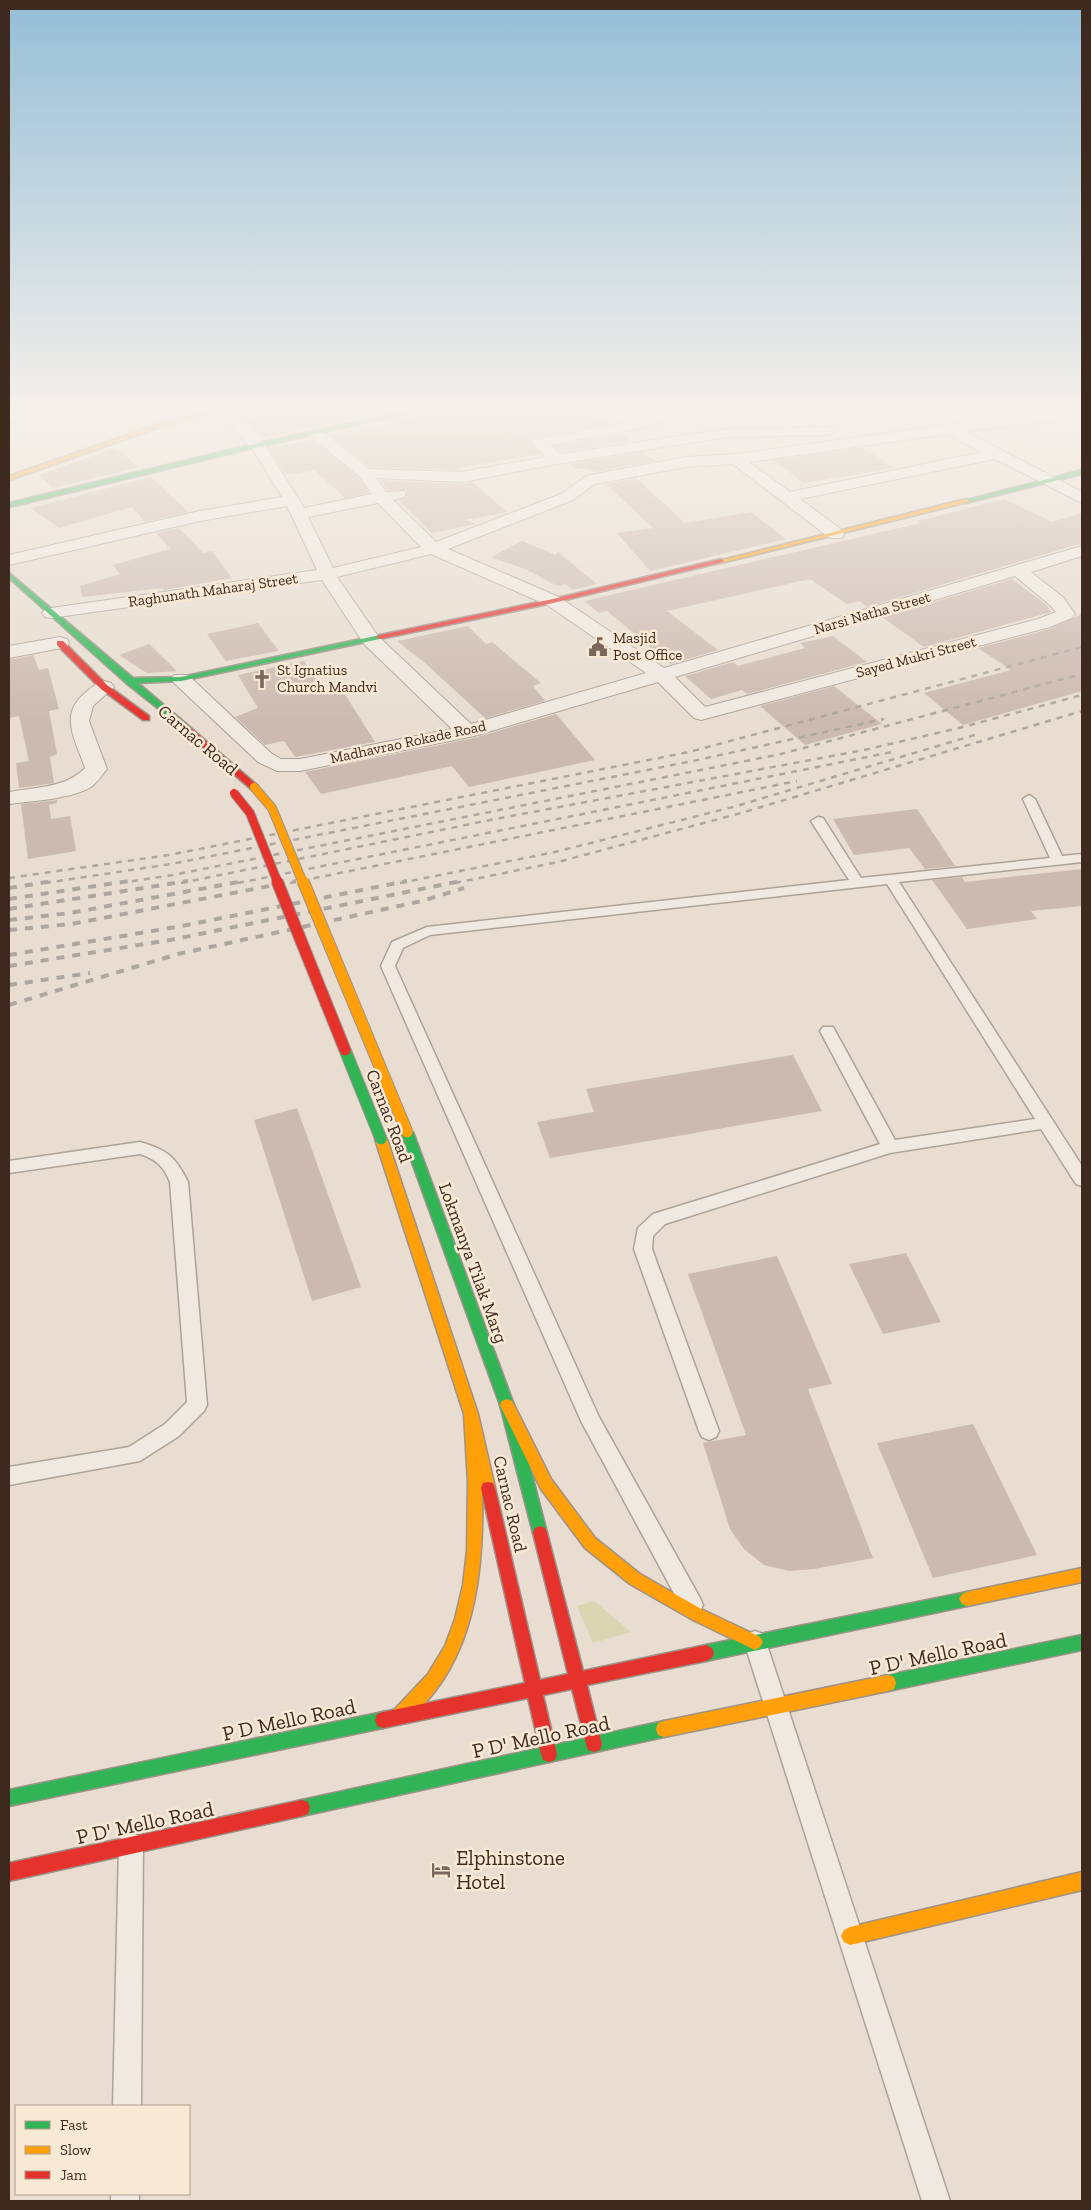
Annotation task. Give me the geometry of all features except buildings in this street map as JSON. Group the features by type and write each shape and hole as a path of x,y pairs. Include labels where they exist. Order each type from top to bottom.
{"main road":[{"path":"129,681 181,679 371,640 553,601 913,514"},
{"name":"Carnac Road","path":"9,575 129,681 254,787 272,808 407,1132"},
{"name":"Carnac Road","path":"46,630 104,687 152,724"},
{"name":"Carnac Road","path":"231,790 250,813 381,1139 471,1414 549,1754"},
{"name":"Lokmanya Tilak Marg","path":"407,1132 506,1405"},
{"path":"506,1405 546,1484 590,1544 635,1578 698,1615 755,1642"},
{"name":"Carnac Road","path":"506,1405 594,1744"},
{"path":"400,1716 437,1675 460,1631 472,1571 476,1506 471,1414"},
{"path":"577,1679 1082,1575"},
{"name":"P D' Mello Road","path":"9,1872 594,1744 1082,1642"},
{"name":"P D Mello Road","path":"9,1798 577,1679"},
{"path":"850,1936 1082,1881"}],"street":[{"path":"9,560 200,516 220,514"},
{"path":"298,514 326,574 371,640 467,732"},
{"path":"398,514 433,549 553,601 662,675"},
{"name":"Raghunath Maharaj Street","path":"51,613 326,574 433,549 523,514"},
{"path":"810,514 836,534"},
{"name":"Narsi Natha Street","path":"662,675 1082,551"},
{"name":"Sayed Mukri Street","path":"662,675 701,714 1044,624 1066,614 1058,602 1018,570"},
{"path":"9,652 60,643"},
{"name":"Madhavrao Rokade Road","path":"181,679 266,758 277,765 300,765 467,732 662,675"},
{"path":"9,798 71,788 84,782 96,769 79,721 84,704 104,687"}],"lane":[{"path":"1029,799 1058,861"},
{"path":"818,821 858,884"},
{"path":"698,1615 591,1421 388,966 397,946 427,932 1082,858"},
{"path":"891,880 1082,1180"},
{"path":"828,1030 890,1147"},
{"path":"709,1431 643,1248 644,1233 659,1219 890,1147 1045,1122"},
{"path":"9,1167 140,1148 158,1153 171,1165 179,1182 196,1405 172,1430 133,1455 9,1476"},
{"path":"755,1642 936,2201"},
{"path":"127,2105 132,1845"}],"shaded area":[{"path":"594,1601 631,1632 593,1643 577,1606"}],"railway":[{"path":"9,878 169,855 689,752 1082,647"},
{"path":"120,883 173,875 781,754 1082,674"},
{"path":"181,883 490,820 864,750 959,728 1082,695"},
{"path":"455,883 558,862 741,813 1082,711"},
{"path":"45,883 171,864 693,761 884,719"},
{"path":"400,883 555,852 733,807 978,734"},
{"path":"238,883 897,751"},
{"path":"290,883 797,781"},
{"path":"9,888 53,881"},
{"path":"9,899 129,881"},
{"path":"9,909 188,881"},
{"path":"9,920 70,913 244,881"},
{"path":"9,930 71,924 296,881"},
{"path":"9,955 182,926 407,881"},
{"path":"9,966 170,940 461,881"},
{"path":"9,1005 178,954 422,901 464,888"},
{"path":"9,985 90,973"}],"traffic: fast":[{"path":"9,575 183,726"},
{"path":"129,681 181,679 380,637"},
{"path":"345,1050 381,1139"},
{"path":"407,1132 507,1405 540,1533"},
{"path":"706,1653 967,1599"},
{"path":"888,1683 1082,1642"},
{"path":"9,1798 383,1720"},
{"path":"302,1808 664,1729"}],"traffic: slow":[{"path":"721,561 912,514"},
{"path":"254,787 272,808 407,1132"},
{"path":"381,1139 471,1414 488,1488"},
{"path":"507,1405 546,1484 590,1543 635,1579 698,1615 755,1642"},
{"path":"400,1716 434,1680 451,1650 463,1619 470,1585 476,1516 471,1414"},
{"path":"967,1599 1082,1575"},
{"path":"664,1729 888,1683"},
{"path":"850,1936 1082,1881"}],"traffic: jam":[{"path":"380,637 553,601 721,561"},
{"path":"60,643 104,687 146,718"},
{"path":"183,726 254,787"},
{"path":"234,793 250,813 345,1050"},
{"path":"488,1488 549,1754"},
{"path":"540,1533 594,1744"},
{"path":"383,1720 706,1653"},
{"path":"9,1872 302,1808"}],"place":[{"name":"Masjid Post Office","path":"598,647"},
{"name":"St Ignatius Church Mandvi","path":"262,679"},
{"name":"Elphinstone Hotel","path":"441,1870"}]}
